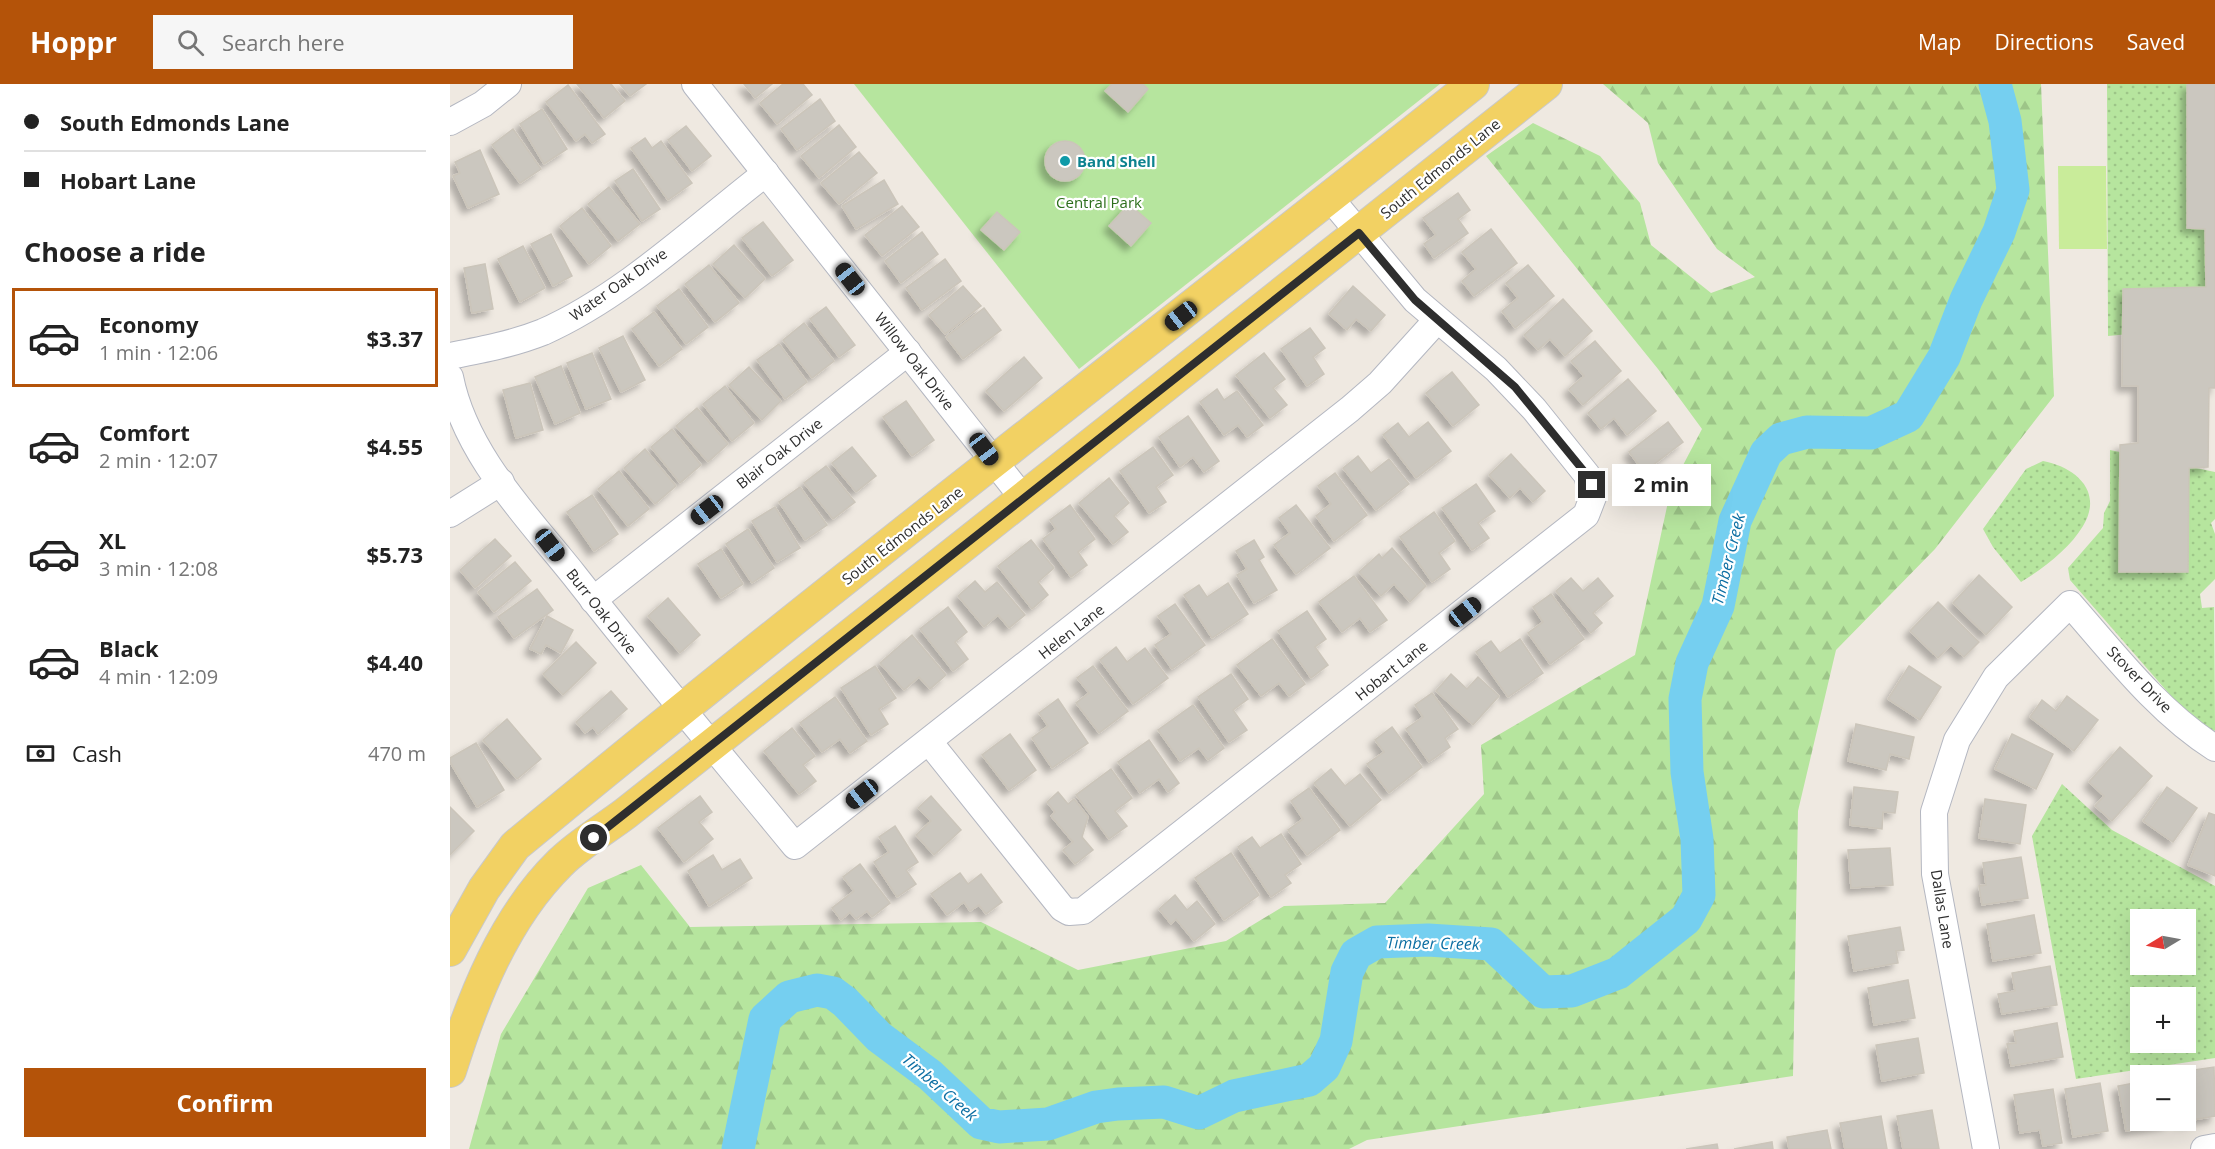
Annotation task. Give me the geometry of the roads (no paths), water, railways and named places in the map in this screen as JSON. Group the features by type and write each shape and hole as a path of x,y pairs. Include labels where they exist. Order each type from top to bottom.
{"main road":[{"name":"South Edmonds Lane","path":"450,950 484,889 515,846 683,712 813,604 995,463 1473,84"},
{"name":"South Edmonds Lane","path":"450,1071 469,1012 496,955 532,896 561,862 1546,84"}],"street":[{"path":"450,122 483,104 508,84"},
{"name":"Willow Oak Drive","path":"695,84 1023,498"},
{"name":"Water Oak Drive","path":"450,356 521,340 576,316 631,279 766,172"},
{"path":"1330,198 1359,233"},
{"name":"Hobart Lane","path":"930,742 1062,908 1069,912 1083,911 1586,515 1593,496 1587,475 1515,387 1415,300 1359,233"},
{"name":"Helen Lane","path":"712,745 795,846 930,742 1350,409 1380,382 1437,320"},
{"name":"Blair Oak Drive","path":"593,600 908,352"},
{"name":"Burr Oak Drive","path":"450,377 468,429 501,482 593,600 712,745"},
{"path":"450,514 501,482"},
{"name":"Stover Drive","path":"2070,604 2139,682 2203,740 2215,748"},
{"name":"Dallas Lane","path":"1986,1149 1935,874 1934,812 1957,740 1996,677 2070,604"},
{"path":"2204,1149 2215,1147"}],"waterway":[{"name":"Timber Creek","path":"738,1149 765,1019 789,997 817,990 833,993 845,1002 879,1037 930,1075 981,1123 999,1127 1048,1124 1096,1107 1118,1104 1164,1102 1199,1113 1234,1096 1309,1080 1324,1067 1336,1041 1347,972 1356,954 1377,942 1428,940 1491,944 1543,992 1572,991 1618,973 1686,919 1699,895 1697,839 1687,772 1685,699 1692,663 1718,606 1735,521 1766,453 1781,439 1807,432 1871,433 1908,416 1944,357 1966,300 1999,232 2013,190 2005,121 1995,84"}],"place":[{"name":"Band Shell","path":"1065,161"}],"park label":[{"name":"Central Park","path":"1099,202"}]}
